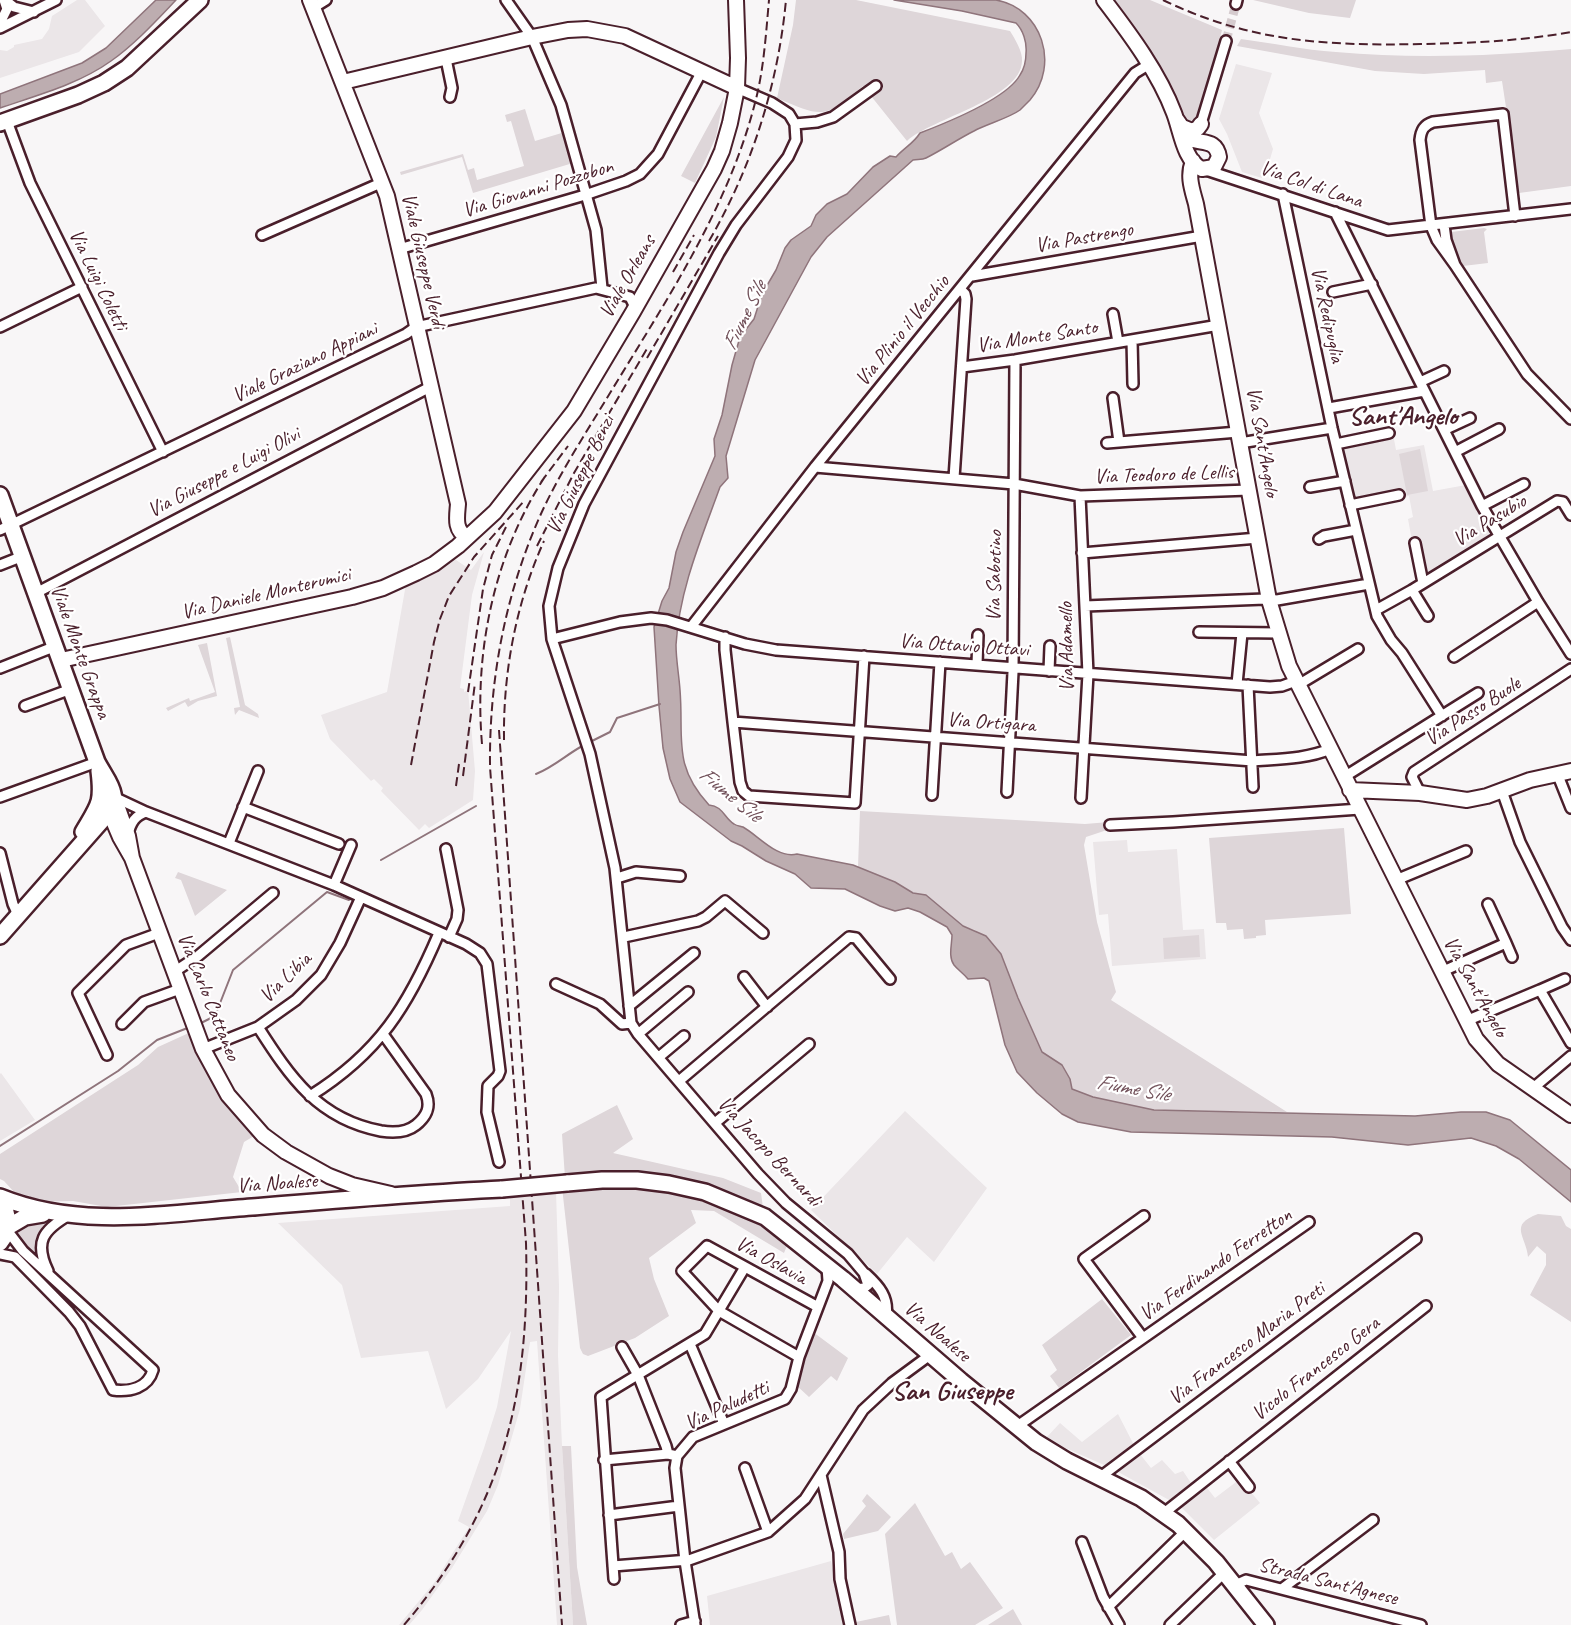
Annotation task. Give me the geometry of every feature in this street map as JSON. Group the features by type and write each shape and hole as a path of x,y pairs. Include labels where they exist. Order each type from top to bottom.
{"main road":[{"path":"3,122 78,95 104,83 127,68 200,0"},
{"name":"Viale Monte Grappa","path":"0,495 5,527 23,556 111,804"},
{"path":"0,936 92,832 111,804"},
{"path":"61,866 96,811 111,804"},
{"name":"Via Noalese","path":"5,1233 25,1217 62,1214 133,1217 602,1180 637,1180 705,1192 765,1217 855,1289 1016,1427 1046,1449 1141,1498 1164,1513 1186,1531 1225,1572 1259,1622"},
{"name":"Via Noalese","path":"0,1199 24,1207 62,1214"},
{"name":"Via Noalese","path":"0,1199 6,1210 5,1233"}],"street":[{"path":"5,0 14,7 34,12"},
{"path":"0,23 7,9 5,0"},
{"path":"0,28 56,0"},
{"path":"312,4 326,0"},
{"path":"506,0 532,37 561,105 596,230 602,288"},
{"name":"Viale Orleans","path":"467,537 495,512 574,411 714,169 728,131 737,88 736,0"},
{"name":"Via Sant'Angelo","path":"1104,0 1165,92 1179,123 1187,151 1200,155 1218,150 1219,159"},
{"name":"Viale Giuseppe Verdi","path":"312,4 383,182 458,504 457,524 460,533 467,537"},
{"path":"343,82 532,37 577,29 604,31 637,41 777,105 789,114 795,124 817,122 833,117 876,86"},
{"path":"1200,155 1203,120 1226,40"},
{"path":"446,59 452,88 450,97"},
{"name":"Via Plinio il Vecchio","path":"687,626 1135,73 1148,65"},
{"name":"Via Giovanni Pozzobon","path":"399,249 626,182 648,166 658,154 702,71"},
{"path":"1515,216 1503,114 1433,122 1423,128 1420,140 1431,226 1437,240 1527,374 1571,419"},
{"path":"1179,123 1192,131 1203,120"},
{"path":"1200,155 1204,131 1203,120"},
{"name":"Via Luigi Coletti","path":"3,122 30,183 163,452"},
{"name":"Via Giuseppe Benzi","path":"631,1023 624,937 616,878 590,754 552,639 549,616 552,589 572,529 584,504 718,253 736,225 791,153 796,140 795,124"},
{"name":"Via Sant'Angelo","path":"1200,155 1190,179 1269,600 1278,633 1297,683 1476,1039 1490,1057 1532,1089 1569,1109"},
{"name":"Via Col di Lana","path":"1200,155 1232,177 1379,227 1395,230 1571,209"},
{"name":"Via Col di Lana","path":"1219,159 1225,172 1232,177"},
{"path":"262,236 383,182"},
{"name":"Via Redipuglia","path":"1282,194 1332,428 1376,610 1391,640 1402,653 1442,716"},
{"path":"1335,212 1482,506 1571,654"},
{"path":"1444,225 1446,240 1455,265"},
{"name":"Via Pastrengo","path":"972,276 1202,236"},
{"path":"1333,292 1372,284"},
{"path":"0,327 82,287"},
{"path":"633,312 634,305 630,297 640,293 646,287"},
{"name":"Viale Graziano Appiani","path":"5,527 406,334 416,327 586,289 602,288 630,297"},
{"path":"954,478 966,299 961,290"},
{"name":"Via Monte Santo","path":"1113,314 1118,342"},
{"name":"Via Monte Santo","path":"962,367 1219,325"},
{"path":"1131,340 1133,384"},
{"name":"Via Sabotino","path":"1007,792 1013,668 1015,360"},
{"path":"1329,408 1422,387 1444,370"},
{"name":"Via Giuseppe e Luigi Olivi","path":"36,593 430,387"},
{"path":"1113,398 1119,442"},
{"path":"1444,430 1470,418"},
{"path":"1107,443 1239,438 1332,428"},
{"path":"1455,452 1498,429"},
{"path":"1336,444 1389,433"},
{"name":"Via Teodoro de Lellis","path":"815,467 1014,484 1080,496 1249,490"},
{"path":"1310,487 1345,481"},
{"path":"1482,506 1524,484"},
{"path":"1350,505 1399,495"},
{"name":"Via Adamello","path":"1080,496 1088,674 1081,798"},
{"name":"Via Pasubio","path":"1376,610 1557,501 1563,502 1571,515"},
{"path":"1319,539 1323,536 1356,530"},
{"name":"Via Daniele Monterumici","path":"59,653 352,597 383,588 424,568 467,537"},
{"path":"1082,554 1258,538"},
{"path":"1414,543 1423,583"},
{"path":"0,565 23,556"},
{"path":"1085,606 1277,600 1369,584"},
{"path":"1412,590 1428,616"},
{"path":"1454,657 1538,602"},
{"name":"Via Ottavio Ottavi","path":"552,639 620,622 651,618 776,650 1276,687 1297,683"},
{"path":"1199,632 1278,633"},
{"path":"1237,684 1242,633"},
{"path":"977,665 978,635"},
{"path":"725,638 741,787 746,794 754,798 855,803 864,656"},
{"path":"1049,670 1050,646"},
{"path":"1297,683 1358,649"},
{"path":"0,668 59,653"},
{"path":"932,795 940,662"},
{"name":"Via Passo Buole","path":"1420,793 1412,777 1414,771 1571,669"},
{"path":"1248,685 1253,787"},
{"path":"26,706 71,689"},
{"path":"1347,783 1478,693"},
{"name":"Via Ortigara","path":"733,722 1253,761 1283,759 1320,753 1330,749"},
{"path":"0,797 98,762"},
{"path":"229,843 258,771"},
{"path":"1347,783 1467,800 1564,772 1571,808"},
{"path":"1502,791 1520,842 1562,927 1571,940"},
{"path":"111,804 145,812 334,885 480,953 487,963 500,1071 488,1086 486,1106 499,1162"},
{"name":"Via Carlo Cattaneo","path":"111,804 201,1044 228,1095 263,1135 286,1152 329,1176 352,1185 399,1196"},
{"path":"243,807 339,844"},
{"path":"1110,825 1360,809"},
{"path":"92,832 109,832 124,837 135,818 145,812"},
{"path":"334,885 351,845"},
{"path":"446,849 458,916 449,937"},
{"path":"1396,880 1466,851"},
{"path":"0,853 18,915"},
{"path":"616,878 636,872 680,876"},
{"path":"174,972 198,956 273,893"},
{"name":"Via Libia","path":"201,1044 258,1027 296,1000 321,975 340,943 361,897"},
{"path":"624,937 698,921 725,901 763,933"},
{"path":"1488,904 1512,957"},
{"path":"107,1055 78,993 126,945 159,933"},
{"path":"310,1096 352,1067 383,1034 407,999 440,933"},
{"path":"679,1081 849,936 856,938 890,979"},
{"path":"1442,972 1506,944"},
{"path":"629,1006 694,953"},
{"path":"744,977 767,1007"},
{"path":"1466,1020 1565,979"},
{"name":"Via Jacopo Bernardi","path":"556,984 600,1004 622,1023 631,1023 779,1197 848,1254 884,1295 887,1305 886,1316"},
{"path":"122,1024 144,1002 180,989"},
{"path":"1540,990 1571,1043"},
{"path":"638,1034 688,992"},
{"path":"258,1027 285,1069 310,1096 328,1110 348,1121 374,1129 411,1130 429,1110 429,1102 426,1094 383,1034"},
{"path":"659,1057 684,1036"},
{"path":"715,1123 809,1044"},
{"path":"1532,1089 1571,1056"},
{"path":"329,1176 337,1189 336,1201"},
{"path":"51,1276 43,1259 42,1242 46,1230 62,1214"},
{"name":"Via Ferdinando Ferretton","path":"1143,1338 1084,1259 1144,1216"},
{"name":"Via Ferdinando Ferretton","path":"1016,1427 1309,1222"},
{"path":"0,1254 15,1257 69,1312 80,1326 113,1390 123,1391 143,1386 151,1379 153,1370 147,1364 5,1233"},
{"name":"Via Francesco Maria Preti","path":"1099,1478 1416,1239"},
{"name":"Via Oslavia","path":"718,1311 682,1271 707,1246 818,1308"},
{"name":"Via Paludetti","path":"681,1625 695,1623 672,1455 693,1437 785,1399 791,1389 799,1358 828,1281 829,1273 825,1264"},
{"path":"614,1579 601,1397 705,1334 745,1267"},
{"path":"855,1289 868,1285 864,1273"},
{"name":"Vicolo Francesco Gera","path":"1164,1513 1426,1306"},
{"path":"718,1311 799,1358"},
{"path":"690,1344 724,1424"},
{"path":"604,1460 672,1455 666,1446 638,1375 622,1347"},
{"path":"613,1566 685,1561 768,1532 802,1503 863,1410 892,1383 930,1355"},
{"path":"1228,1461 1249,1487"},
{"path":"745,1468 768,1532"},
{"path":"821,1475 839,1552 840,1579 850,1625"},
{"path":"609,1515 679,1506"},
{"path":"1283,1588 1373,1520"},
{"path":"1108,1607 1186,1531"},
{"path":"1082,1542 1108,1607 1119,1625"},
{"path":"1170,1625 1225,1572"},
{"name":"Strada Sant'Agnese","path":"1235,1585 1246,1580 1416,1624"}],"shaded area":[{"path":"77,0 85,0 105,26 79,52 0,78 0,50 7,51 14,45 42,39 49,29 52,16"},
{"path":"156,0 176,0 137,40 111,61 72,83 0,108 0,94 82,63 106,48"},
{"path":"796,0 856,0 1010,31 1020,50 1022,61 1018,74 992,97 935,124 907,141 863,86 840,105 823,112 805,109 777,98 793,25"},
{"path":"894,0 996,0 1012,5 1025,14 1035,26 1042,40 1045,55 1044,71 1039,86 1020,110 974,131 926,158 913,160 827,237 811,257 755,360 726,456 728,478 720,487 699,544 686,584 678,624 676,651 681,737 689,777 709,805 720,810 731,822 743,827 775,850 790,855 797,854 853,865 895,882 913,893 926,895 963,926 986,936 1001,954 1042,1052 1062,1065 1070,1079 1072,1089 1093,1097 1154,1110 1415,1116 1486,1112 1510,1120 1571,1170 1571,1202 1519,1159 1496,1146 1471,1138 1408,1145 1332,1137 1131,1132 1078,1122 1062,1114 1017,1072 1005,1045 989,981 984,978 968,979 954,965 951,954 952,935 947,927 920,912 908,908 895,911 845,889 811,888 795,874 731,841 680,802 670,779 663,748 654,627 662,601 669,588 676,552 683,532 715,456 714,439 722,415 740,337 754,319 762,294 785,248 791,240 811,226 816,215 827,204 847,194 873,167 890,156 896,157 920,133 975,109 1003,93 1021,73 1026,59 1025,41 1016,23"},
{"path":"1115,0 1150,0 1222,30 1200,116 1192,124 1186,121 1165,77"},
{"path":"1253,0 1356,0 1350,18 1309,13"},
{"path":"1241,39 1324,51 1424,56 1483,55 1571,49 1571,186 1519,193 1502,81 1486,83 1485,70 1424,74 1375,71 1237,46"},
{"path":"1236,64 1272,73 1259,113 1273,149 1266,173 1262,178 1242,172 1219,119"},
{"path":"724,97 716,137 695,183 681,176"},
{"path":"525,109 535,141 565,132 573,163 473,193 462,157 401,175 400,172 463,154 468,170 474,168 477,180 524,166 511,121 507,122 505,115"},
{"path":"1487,229 1484,232 1488,263 1463,266 1452,245 1451,232"},
{"path":"1393,434 1396,450 1424,445 1433,491 1466,485 1490,532 1487,539 1418,579 1410,543 1412,541 1408,519 1413,517 1409,496 1356,506 1342,446"},
{"path":"1420,449 1428,491 1407,495 1399,454"},
{"path":"484,552 472,595 460,688 464,689 464,692 468,690 475,771 473,800 429,828 425,824 419,830 381,791 383,788 374,779 371,781 330,739 321,715 387,692 406,584 453,558 471,570"},
{"path":"230,637 245,705 258,714 259,718 239,710 235,715 234,708 240,707 226,638"},
{"path":"207,643 217,696 198,701 188,707 185,702 168,711 166,708 189,698 190,701 215,692 198,645"},
{"path":"860,811 1085,824 1109,822 1110,829 1086,837 1084,845 1097,922 1116,992 1111,1000 1287,1112 1154,1110 1093,1097 1072,1089 1070,1079 1062,1065 1042,1052 1009,977 975,930 963,926 926,895 913,893 895,882 858,867"},
{"path":"1344,828 1351,914 1265,920 1266,935 1244,939 1243,929 1227,930 1226,923 1216,923 1209,838"},
{"path":"1127,840 1128,852 1177,849 1183,930 1204,929 1206,959 1112,966 1108,914 1099,915 1093,842"},
{"path":"178,872 227,890 195,916 181,880 175,878"},
{"path":"1199,935 1200,957 1164,959 1163,938"},
{"path":"191,1032 220,1091 254,1136 244,1142 233,1177 242,1192 107,1207 73,1201 30,1202 30,1196 15,1193 0,1179 0,1154 138,1065 158,1047"},
{"path":"0,1074 35,1120 0,1141"},
{"path":"617,1105 633,1139 613,1153 723,1178 761,1193 764,1215 686,1181 635,1172 565,1178 562,1134"},
{"path":"905,1111 987,1188 934,1262 907,1237 877,1274 811,1210"},
{"path":"604,1184 688,1192 753,1219 788,1243 784,1253 714,1211 691,1210 696,1223 649,1258 654,1279 669,1316 635,1338 588,1356 583,1354 580,1348 562,1187"},
{"path":"556,1191 559,1287 558,1355 573,1625 557,1625 537,1341 530,1342 520,1409 498,1485 487,1511 452,1568 422,1610 409,1625 399,1625 434,1583 469,1527 458,1521 497,1407 511,1331 478,1379 446,1409 428,1351 361,1358 342,1285 278,1223 510,1206 510,1194"},
{"path":"1538,1214 1561,1216 1566,1226 1571,1229 1571,1322 1530,1295 1546,1265 1546,1254 1537,1246 1528,1257 1521,1227 1523,1222"},
{"path":"41,1220 52,1221 40,1239 41,1261 17,1236 16,1231 22,1224"},
{"path":"1102,1299 1131,1335 1059,1388 1050,1376 1057,1370 1042,1345"},
{"path":"813,1332 848,1358 837,1381 831,1376 809,1397 796,1385"},
{"path":"1118,1414 1136,1449 1151,1468 1162,1460 1175,1474 1183,1471 1191,1483 1204,1484 1215,1498 1240,1479 1260,1503 1214,1540 1180,1506 1111,1468 1045,1439 1060,1423 1082,1442"},
{"path":"562,1446 571,1446 577,1567 587,1625 573,1625"},
{"path":"867,1494 891,1517 878,1531 844,1539 843,1534 866,1506 862,1501"},
{"path":"915,1503 945,1556 952,1552 961,1569 970,1562 1003,1608 975,1625 897,1625 885,1534"},
{"path":"831,1561 846,1625 710,1625 707,1596"},
{"path":"1013,1609 1022,1625 988,1625"},
{"path":"889,1615 891,1625 857,1625 856,1622"}],"waterway":[{"path":"592,741 610,732 617,718 660,704"},
{"path":"536,774 584,745"},
{"path":"381,860 476,806"},
{"path":"199,1024 215,1016 233,970 327,892 349,900"},
{"path":"0,1146 118,1071 157,1040 190,1027"}],"tunnel":[{"path":"1226,41 1236,4"}],"railway":[{"path":"404,1625 438,1581 466,1537 488,1492 504,1447 516,1400 523,1350 526,1243 490,767 492,702 502,638 517,576 547,500 673,290 729,178 744,139 759,87 769,0"},
{"path":"709,241 738,184 761,125 777,63 786,0"},
{"path":"1163,0 1227,25 1258,33 1321,42 1458,43 1571,32"},
{"path":"673,272 694,235"},
{"path":"647,358 718,236"},
{"path":"537,546 574,473 648,347"},
{"path":"541,482 568,446"},
{"path":"482,744 481,674 491,604 513,537 546,475"},
{"path":"411,765 434,642 449,596 474,557 525,500"},
{"path":"468,692 483,589 492,555 506,527"},
{"path":"504,740 506,689 513,638 526,589 544,541"},
{"path":"463,776 475,683"},
{"path":"499,730 562,1625"},
{"path":"456,786 459,764"}],"district":[{"name":"Sant'Angelo","path":"1403,417"},
{"name":"San Giuseppe","path":"952,1392"}],"water label":[{"name":"Fiume Sile","path":"745,316"},
{"name":"Fiume Sile","path":"730,795"},
{"name":"Fiume Sile","path":"1133,1089"}]}
